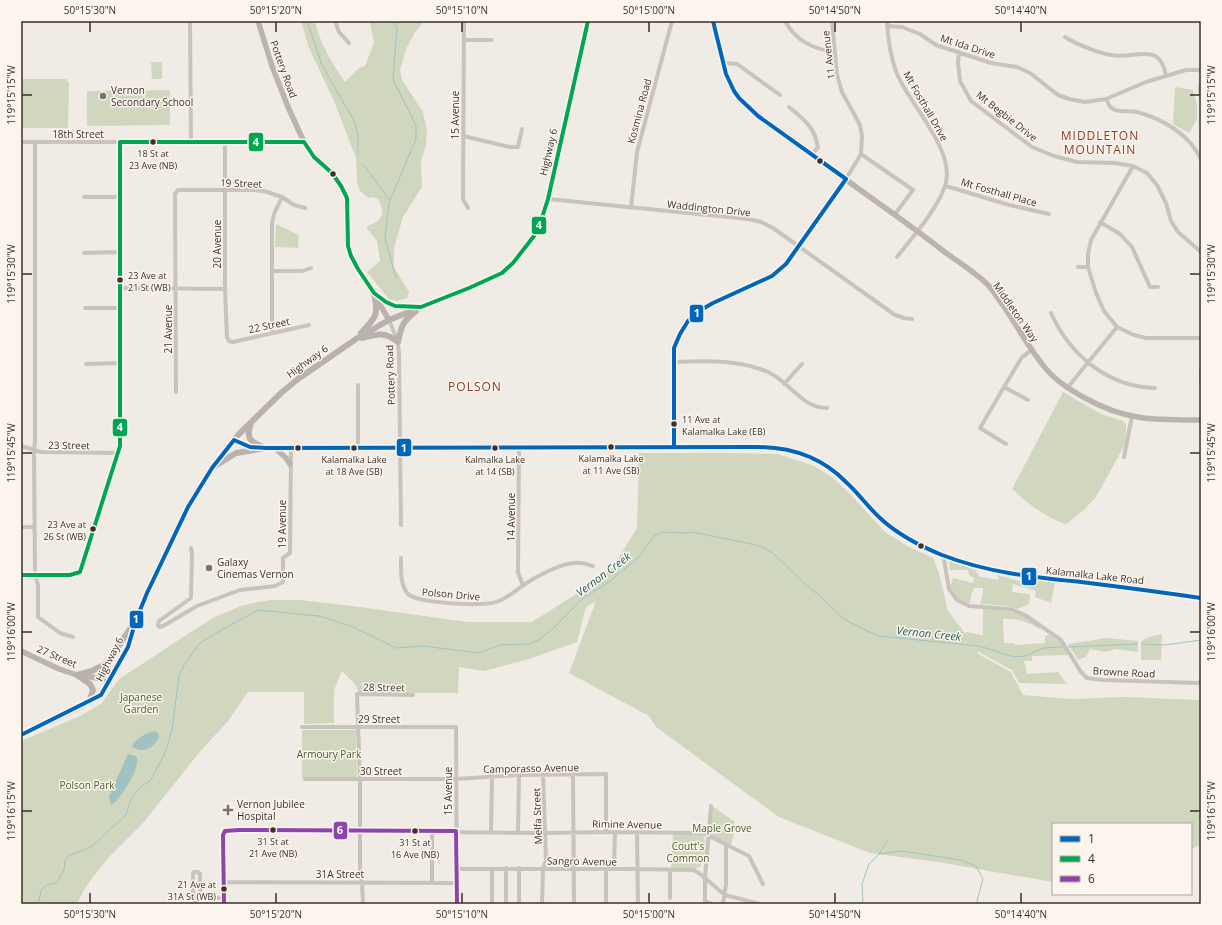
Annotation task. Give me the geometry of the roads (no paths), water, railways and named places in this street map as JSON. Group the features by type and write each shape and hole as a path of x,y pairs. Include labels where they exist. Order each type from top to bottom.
{"main road":[{"name":"Pottery Road","path":"258,21 272,66 304,142 314,157 332,173 347,198 347,240 351,256 389,320"},
{"name":"Highway 6","path":"21,735 101,695 128,648 136,620 147,593 188,507 212,468 234,440 281,393 356,339 389,320 502,273 513,263 534,236 540,224 548,199 588,21"},
{"name":"Middleton Way","path":"713,21 726,74 734,90 742,101 812,155 918,230 988,286 1011,317 1043,366 1068,387 1085,398 1114,412 1141,418 1164,420 1201,420"},
{"path":"374,293 386,302 395,306 420,307"},
{"path":"356,339 376,314 377,309 374,293"},
{"path":"356,339 383,334 391,336 398,342 401,328 405,320 420,307"},
{"path":"252,421 249,429 250,439 253,443 266,448"},
{"name":"Kalamalka Lake Road","path":"234,440 250,447 266,448 674,447 783,449 795,451 818,460 836,472 881,519 898,533 917,543 968,564 990,571 1010,574 1149,590 1201,598"},
{"path":"212,468 236,453 266,448"},
{"path":"274,448 286,458 290,464"},
{"path":"76,674 92,671 107,663 136,620"},
{"name":"27 Street","path":"21,651 59,669 76,674 110,680"},
{"path":"76,674 90,684 93,690 89,702"}],"street":[{"path":"190,21 191,142"},
{"path":"334,21 339,32 349,43"},
{"name":"15 Avenue","path":"464,21 463,199 468,208"},
{"name":"Kosmina Road","path":"631,208 637,152 672,21"},
{"path":"785,21 796,37 808,45 821,50 835,52"},
{"name":"11 Avenue","path":"674,447 674,348 688,321 699,311 713,303 772,276 786,264 846,179 861,154 862,136 860,125 842,92 837,75 832,21"},
{"name":"Mt Fosthall Drive","path":"887,21 890,54 898,76 941,147 947,169 946,186 939,200 897,257"},
{"name":"Mt Ida Drive","path":"887,26 902,27 920,34 936,45 991,63 1017,67 1030,73 1058,95 1085,102 1106,100 1146,82 1186,70 1201,71"},
{"path":"1065,37 1110,55 1120,56 1146,53 1155,56 1162,62 1166,76"},
{"path":"464,40 492,40"},
{"name":"Mt Begbie Drive","path":"959,52 958,64 960,81 971,101 1032,147 1054,156 1077,162 1115,163 1133,166 1147,173 1157,185 1166,203 1171,221 1178,232 1201,252"},
{"path":"723,63 737,64 780,95"},
{"path":"1201,81 1201,97"},
{"path":"1106,100 1109,107 1114,110 1136,112 1160,120 1175,129 1190,142 1201,159"},
{"path":"790,107 804,119 816,138 818,147 812,155"},
{"path":"463,136 510,147 518,147 522,129"},
{"name":"18th Street","path":"21,142 304,142"},
{"path":"35,142 36,441 34,451 35,575 38,584 38,617 60,633 73,637"},
{"path":"21,575 70,575 80,572 120,446 120,142"},
{"name":"20 Avenue","path":"225,143 225,289 228,337 229,341 233,342"},
{"path":"861,154 913,190 895,214"},
{"path":"1133,166 1100,222 1091,240 1088,254 1088,267 1104,311 1117,327 1134,335 1146,338 1201,338"},
{"name":"Mt Fosthall Place","path":"946,186 1049,214"},
{"name":"19 Street","path":"175,194 178,190 257,190 282,197 305,208"},
{"name":"21 Avenue","path":"175,194 176,392"},
{"path":"84,197 120,197"},
{"path":"272,332 272,223 274,214 282,197"},
{"name":"Waddington Drive","path":"548,199 748,219 761,222 773,228 895,315 912,319"},
{"path":"1100,222 1120,234 1132,247 1150,286 1158,287"},
{"path":"84,253 120,252"},
{"path":"1078,267 1088,267"},
{"path":"272,271 302,271 311,268"},
{"path":"120,288 225,289"},
{"path":"85,308 120,308"},
{"path":"1051,313 1056,324 1072,348 1088,363 1109,376 1131,385 1155,388"},
{"name":"Pottery Road","path":"389,320 398,342 400,368 401,525"},
{"name":"22 Street","path":"233,342 272,332 309,325"},
{"path":"1068,387 1117,327"},
{"path":"1006,444 980,428 1022,357 1032,350"},
{"path":"674,362 728,361 743,364 769,372 810,405 819,408 827,408"},
{"path":"86,364 120,363"},
{"path":"784,384 802,364"},
{"path":"1201,370 1201,381"},
{"path":"358,385 358,448"},
{"path":"1004,387 1028,400"},
{"path":"1124,457 1132,416"},
{"name":"23 Street","path":"21,446 41,452 118,453"},
{"name":"19 Avenue","path":"191,548 191,598 159,621 158,625 160,627 198,606 240,590 275,586 282,582 283,558 290,553 291,448"},
{"name":"14 Avenue","path":"519,448 518,572 523,586"},
{"path":"21,527 35,526"},
{"name":"Browne Road","path":"943,554 949,589 957,600 969,606 1010,609 1025,614 1061,640 1081,672 1087,678 1102,680 1201,682"},
{"name":"Polson Drive","path":"401,558 403,586 408,595 416,599 465,605 485,605 507,598 535,578 568,564 580,562 593,566"},
{"name":"28 Street","path":"359,728 357,694 413,695"},
{"name":"29 Street","path":"302,727 456,727"},
{"name":"15 Avenue","path":"456,727 457,904"},
{"path":"359,728 360,878 362,882 364,904"},
{"name":"Camporasso Avenue","path":"456,779 519,775 606,774 606,832"},
{"path":"224,904 224,832 239,830 518,832 519,775"},
{"name":"Melfa Street","path":"542,904 543,868 546,861 546,837 544,833 544,775"},
{"path":"572,775 574,904"},
{"path":"491,832 492,776"},
{"name":"30 Street","path":"305,779 456,779"},
{"path":"711,806 705,878 705,902 713,904"},
{"path":"432,831 432,882"},
{"name":"Rimine Avenue","path":"518,832 637,832 703,834 749,856 763,884"},
{"path":"614,869 615,832"},
{"path":"637,832 638,904"},
{"path":"723,904 725,895 726,845"},
{"path":"506,868 506,904"},
{"path":"519,868 519,904"},
{"name":"Sangro Avenue","path":"456,869 543,868 693,870 725,895"},
{"path":"492,869 492,904"},
{"path":"606,869 606,904"},
{"path":"670,870 670,898"},
{"path":"197,899 193,893 194,872 198,872 200,874 200,890 204,898"},
{"name":"31A Street","path":"224,882 456,883"},
{"path":"725,895 760,904"},
{"path":"192,904 197,899 224,898"}],"water":[{"path":"154,731 158,733 159,737 151,747 140,750 132,746 141,737"},
{"path":"128,754 137,758 136,769 120,797 111,805 109,796"}],"waterway":[{"path":"307,21 322,65 354,121 358,134 358,155"},
{"path":"393,21 397,28 393,80 416,125 416,139 389,203 385,238 396,278"},
{"path":"363,164 389,199"},
{"name":"Vernon Creek","path":"37,904 42,889 47,885 57,882 64,870 65,860 70,855 91,847 126,815 131,799 140,787 150,781 165,753 172,730 179,676 184,665 199,644 258,610 319,616 353,627 396,648 423,646 479,653 500,645 530,644 554,628 582,599 609,582 638,558 653,537 657,534 663,532 692,532 747,543 766,549 774,554 844,619 879,636 979,646 1014,657 1025,656 1043,648 1063,647"},
{"name":"Vernon Creek","path":"1142,644 1165,645 1201,640"},
{"name":"Vernon Creek","path":"1068,647 1137,644"},
{"path":"863,904 862,884 869,864 879,854 887,841"},
{"path":"879,854 902,851 960,860 976,866 983,879 977,901 978,904"}],"place":[{"name":"Vernon Secondary School","path":"103,96"},
{"name":"18 St at 23 Ave (NB)","path":"153,142"},
{"name":"23 Ave at 21 St (WB)","path":"120,280"},
{"name":"11 Ave at Kalamalka Lake (EB)","path":"674,424"},
{"name":"Kalamalka Lake at 11 Ave (SB)","path":"611,447"},
{"name":"Kalamalka Lake at 18 Ave (SB)","path":"354,448"},
{"name":"Kalmalka Lake at 14 (SB)","path":"495,448"},
{"name":"23 Ave at 26 St (WB)","path":"93,529"},
{"name":"Galaxy Cinemas Vernon","path":"209,568"},
{"name":"Vernon Jubilee Hospital","path":"228,810"},
{"name":"31 St at 21 Ave (NB)","path":"273,830"},
{"name":"31 St at 16 Ave (NB)","path":"415,831"},
{"name":"21 Ave at 31A St (WB)","path":"224,889"}],"district":[{"name":"MIDDLETON MOUNTAIN","path":"1100,142"},
{"name":"POLSON","path":"475,386"}],"park label":[{"name":"Japanese Garden","path":"141,702"},
{"name":"Armoury Park","path":"329,754"},
{"name":"Polson Park","path":"87,785"},
{"name":"Maple Grove","path":"722,828"},
{"name":"Coutt's Common","path":"688,852"}]}
